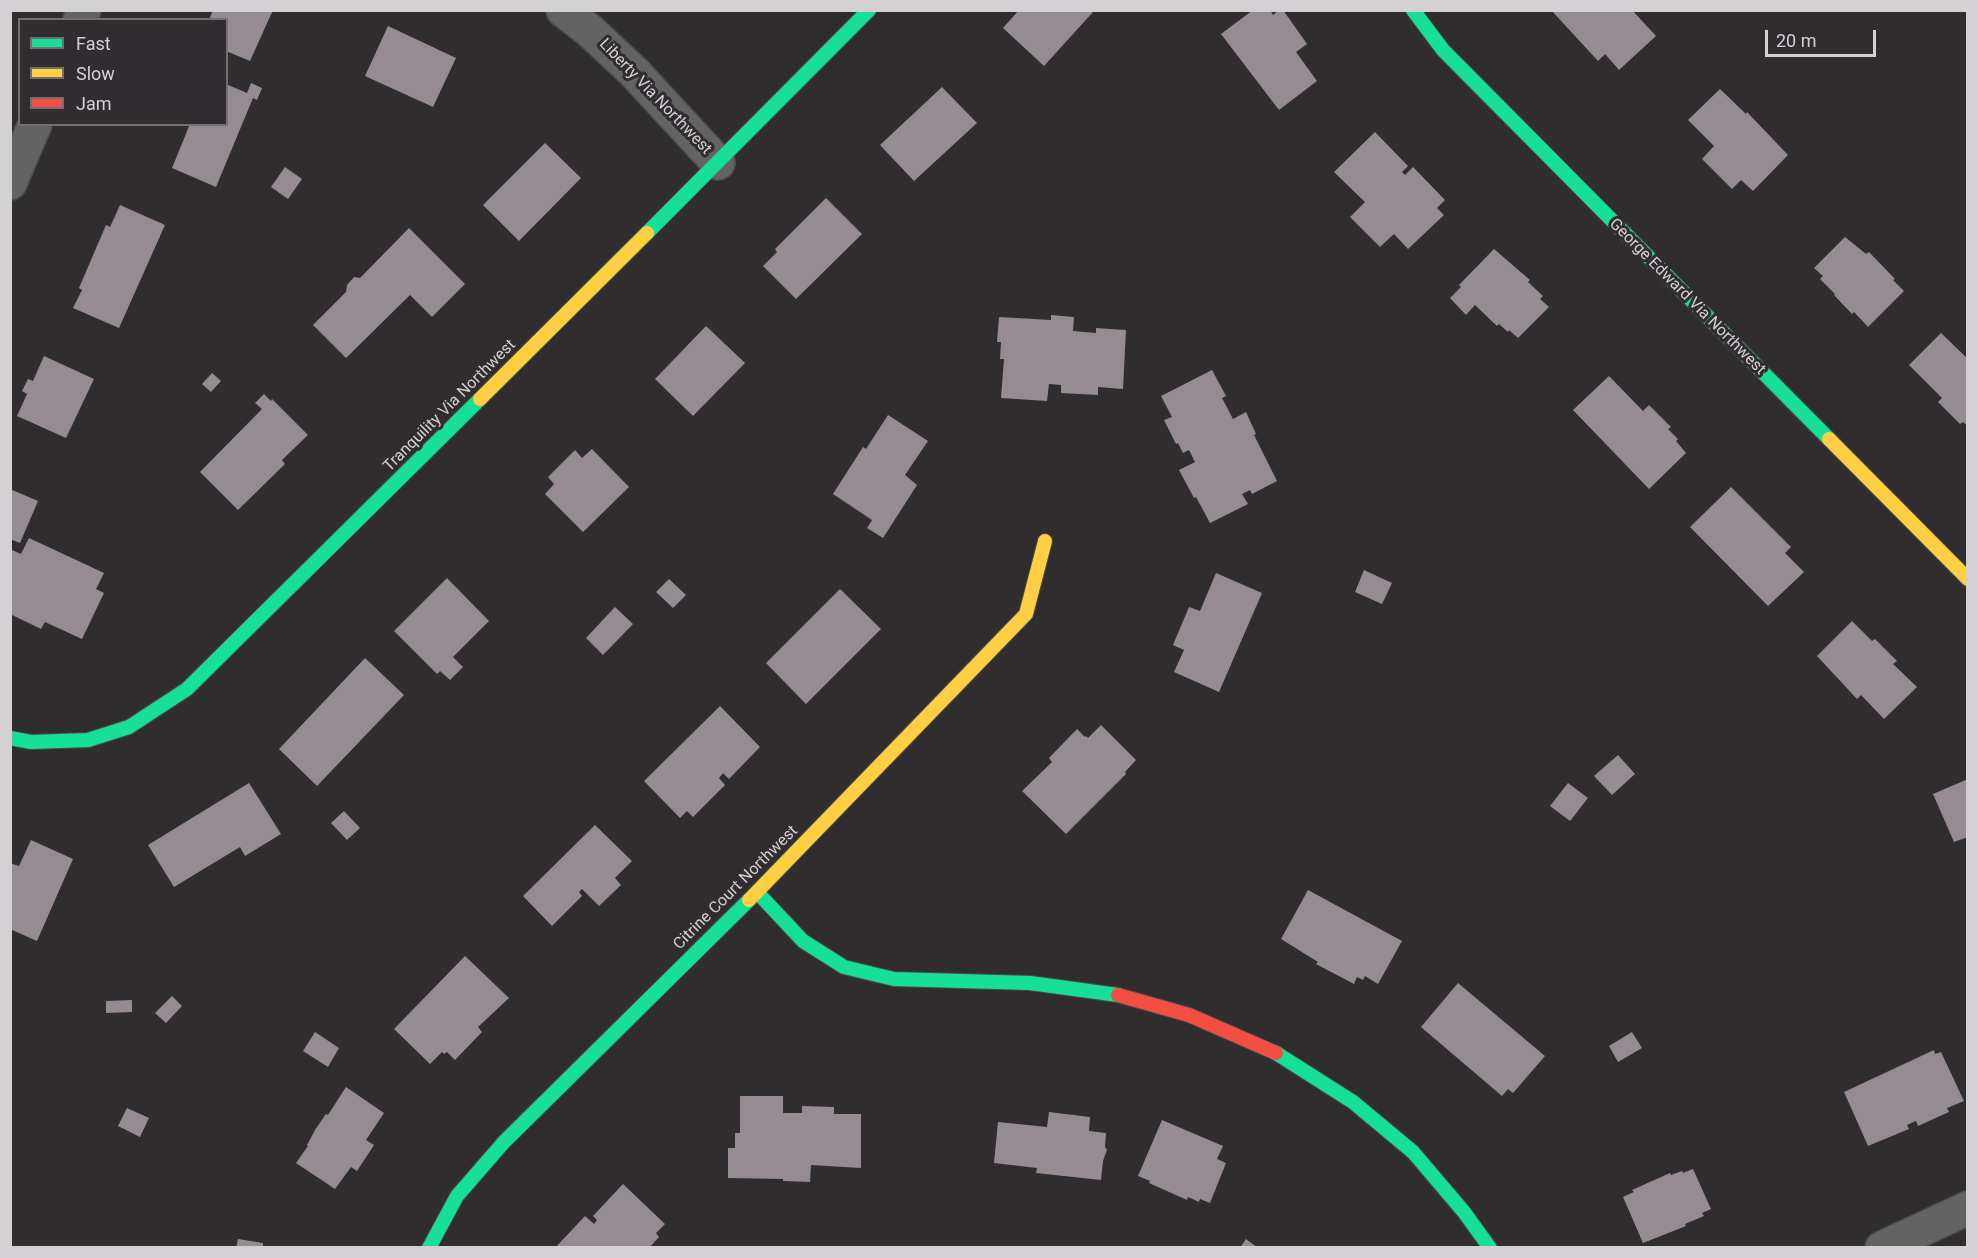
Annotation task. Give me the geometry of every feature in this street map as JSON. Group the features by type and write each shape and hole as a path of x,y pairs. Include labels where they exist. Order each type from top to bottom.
{"street":[{"name":"Liberty Via Northwest","path":"563,10 590,31 634,72 718,163"},
{"name":"Tranquility Via Northwest","path":"10,738 31,742 88,740 129,727 187,689 718,163 869,10"},
{"name":"George Edward Via Northwest","path":"1413,10 1443,50 1968,579"},
{"path":"10,183 34,126"},
{"name":"Citrine Court Northwest","path":"429,1248 457,1196 504,1142 756,892 1026,614 1046,541"},
{"path":"756,892 803,941 844,967 894,979 1030,983 1110,993 1189,1015 1274,1052 1353,1102 1413,1152 1464,1212 1490,1248"},
{"path":"1882,1248 1968,1208"}],"building":[{"path":"213,10 273,10 250,61 228,52 228,18 210,18"},
{"path":"1019,10 1091,10 1093,12 1044,66 1003,28"},
{"path":"1253,10 1270,10 1273,15 1283,10 1307,44 1296,52 1317,81 1279,110 1221,34"},
{"path":"1551,10 1632,10 1656,36 1619,70 1605,54 1598,61"},
{"path":"388,26 456,58 433,107 365,76"},
{"path":"251,83 262,88 257,100 253,98 216,187 172,168 189,126 228,126 228,85 247,93"},
{"path":"942,87 977,123 914,181 880,145"},
{"path":"1720,89 1746,114 1747,112 1788,155 1753,191 1741,180 1732,189 1702,159 1714,146 1688,120"},
{"path":"1375,132 1408,166 1402,172 1405,175 1413,167 1445,200 1437,208 1444,215 1408,249 1394,234 1380,247 1350,217 1365,202 1334,172"},
{"path":"545,143 581,178 519,241 483,205"},
{"path":"285,167 302,179 288,199 271,187"},
{"path":"826,198 862,234 796,299 763,266 777,252 775,249"},
{"path":"120,205 165,225 119,328 73,308 82,290 79,288 106,225 110,227"},
{"path":"409,228 465,284 432,317 410,295 346,358 313,325 346,292 347,285 354,277 360,278"},
{"path":"1845,237 1866,254 1869,252 1904,291 1868,327 1834,295 1820,279 1823,276 1814,268"},
{"path":"1494,249 1530,280 1528,282 1543,296 1540,299 1549,307 1518,338 1499,324 1497,326 1475,305 1466,315 1450,298 1461,287 1459,285"},
{"path":"1051,315 1074,317 1073,331 1096,333 1096,328 1126,330 1123,389 1098,387 1098,395 1061,393 1061,385 1049,384 1047,401 1001,398 1004,359 1000,359 1001,342 997,342 999,317 1051,320"},
{"path":"706,326 745,363 693,416 655,379"},
{"path":"1941,333 1968,359 1968,426 1963,422 1960,424 1938,402 1942,398 1909,365"},
{"path":"44,356 94,379 66,438 17,416 27,394 22,391 28,379 33,381"},
{"path":"1212,370 1226,396 1222,398 1233,419 1246,412 1256,434 1254,435 1277,481 1252,494 1250,490 1242,494 1248,504 1210,523 1179,470 1195,462 1189,450 1183,453 1178,443 1176,444 1164,420 1172,417 1161,396"},
{"path":"212,373 221,381 211,392 202,384"},
{"path":"1609,376 1643,411 1649,405 1671,427 1668,429 1678,439 1676,441 1686,453 1649,489 1573,410"},
{"path":"264,394 308,435 282,460 285,464 238,510 200,472 262,409 255,403"},
{"path":"888,415 928,441 905,475 917,485 883,538 867,528 872,520 833,494 863,447 866,449"},
{"path":"592,449 629,487 583,532 545,494 554,484 548,477 575,450 582,458"},
{"path":"1731,487 1791,547 1785,553 1804,572 1768,606 1690,527"},
{"path":"10,489 38,501 20,543 10,539"},
{"path":"29,538 104,573 96,589 104,593 82,639 45,622 41,629 10,614 10,549 21,554"},
{"path":"1364,570 1392,583 1382,604 1355,592"},
{"path":"1216,573 1262,593 1219,692 1174,672 1184,650 1173,645 1189,607 1200,611"},
{"path":"447,578 489,621 453,657 463,667 450,680 440,671 437,674 394,631"},
{"path":"669,579 686,595 673,608 656,592"},
{"path":"840,589 881,629 806,704 766,663"},
{"path":"615,607 633,624 603,655 586,638"},
{"path":"1852,621 1872,641 1875,639 1897,661 1893,664 1917,687 1884,719 1861,695 1857,699 1817,656"},
{"path":"365,658 404,695 317,786 279,749"},
{"path":"720,706 760,747 729,779 723,773 719,778 725,785 693,817 687,811 680,818 644,781"},
{"path":"1101,725 1136,760 1125,772 1126,774 1066,834 1022,791 1052,762 1049,758 1077,729 1088,738"},
{"path":"1618,755 1635,774 1612,795 1594,776"},
{"path":"1968,779 1968,837 1954,842 1933,794"},
{"path":"249,783 281,834 245,856 240,847 174,887 148,845"},
{"path":"1568,783 1588,798 1570,821 1550,806"},
{"path":"344,811 360,828 347,840 331,823"},
{"path":"595,825 632,861 615,878 621,885 599,906 582,889 579,892 582,896 552,926 523,896"},
{"path":"31,840 73,859 37,941 10,929 10,863 19,866"},
{"path":"1308,890 1402,941 1378,984 1365,976 1363,980 1357,977 1354,984 1316,964 1318,962 1281,939"},
{"path":"465,956 509,998 478,1027 482,1032 455,1060 447,1052 444,1054 442,1052 430,1064 394,1029"},
{"path":"1458,983 1545,1056 1513,1093 1508,1089 1502,1096 1421,1027"},
{"path":"172,996 182,1006 166,1023 155,1013"},
{"path":"132,1000 132,1012 106,1013 106,1001"},
{"path":"315,1032 339,1048 328,1067 303,1051"},
{"path":"1632,1032 1642,1048 1618,1062 1609,1046"},
{"path":"1934,1050 1935,1054 1941,1052 1964,1101 1947,1108 1949,1112 1918,1126 1916,1121 1907,1125 1909,1129 1868,1146 1844,1092"},
{"path":"346,1087 384,1113 366,1140 374,1145 357,1171 351,1167 335,1189 296,1163 308,1146 315,1130"},
{"path":"740,1096 783,1096 783,1113 802,1113 802,1106 834,1107 834,1114 861,1114 861,1168 811,1165 810,1182 728,1178 728,1148 735,1148 735,1133 740,1133"},
{"path":"127,1108 149,1118 140,1137 118,1126"},
{"path":"1049,1112 1090,1117 1089,1131 1106,1133 1105,1147 1107,1150 1101,1180 1036,1173 1037,1168 994,1163 998,1122 1047,1127"},
{"path":"1162,1120 1223,1146 1217,1159 1226,1163 1210,1203 1200,1199 1199,1202 1188,1197 1187,1200 1138,1176"},
{"path":"1693,1169 1711,1209 1702,1213 1704,1216 1685,1224 1686,1226 1643,1243 1623,1197 1634,1192 1632,1190 1670,1173 1671,1175 1682,1171 1683,1173"},
{"path":"623,1184 665,1224 656,1233 659,1237 649,1248 555,1248 585,1216 594,1224 597,1220 593,1216"},
{"path":"238,1239 263,1243 263,1248 236,1248"},
{"path":"1246,1239 1258,1248 1240,1248"}],"traffic: fast":[{"path":"647,233 869,10"},
{"path":"1413,10 1443,50 1829,439"},
{"path":"10,738 31,742 88,740 129,727 187,689 480,399"},
{"path":"757,892 803,941 844,967 894,979 1030,983 1118,995"},
{"path":"429,1248 457,1196 504,1142 749,900"},
{"path":"1276,1053 1353,1102 1413,1152 1464,1212 1490,1248"}],"traffic: slow":[{"path":"480,399 647,233"},
{"path":"1829,439 1968,579"},
{"path":"749,900 1026,614 1045,541"}],"traffic: jam":[{"path":"1118,995 1189,1015 1276,1053"}]}
